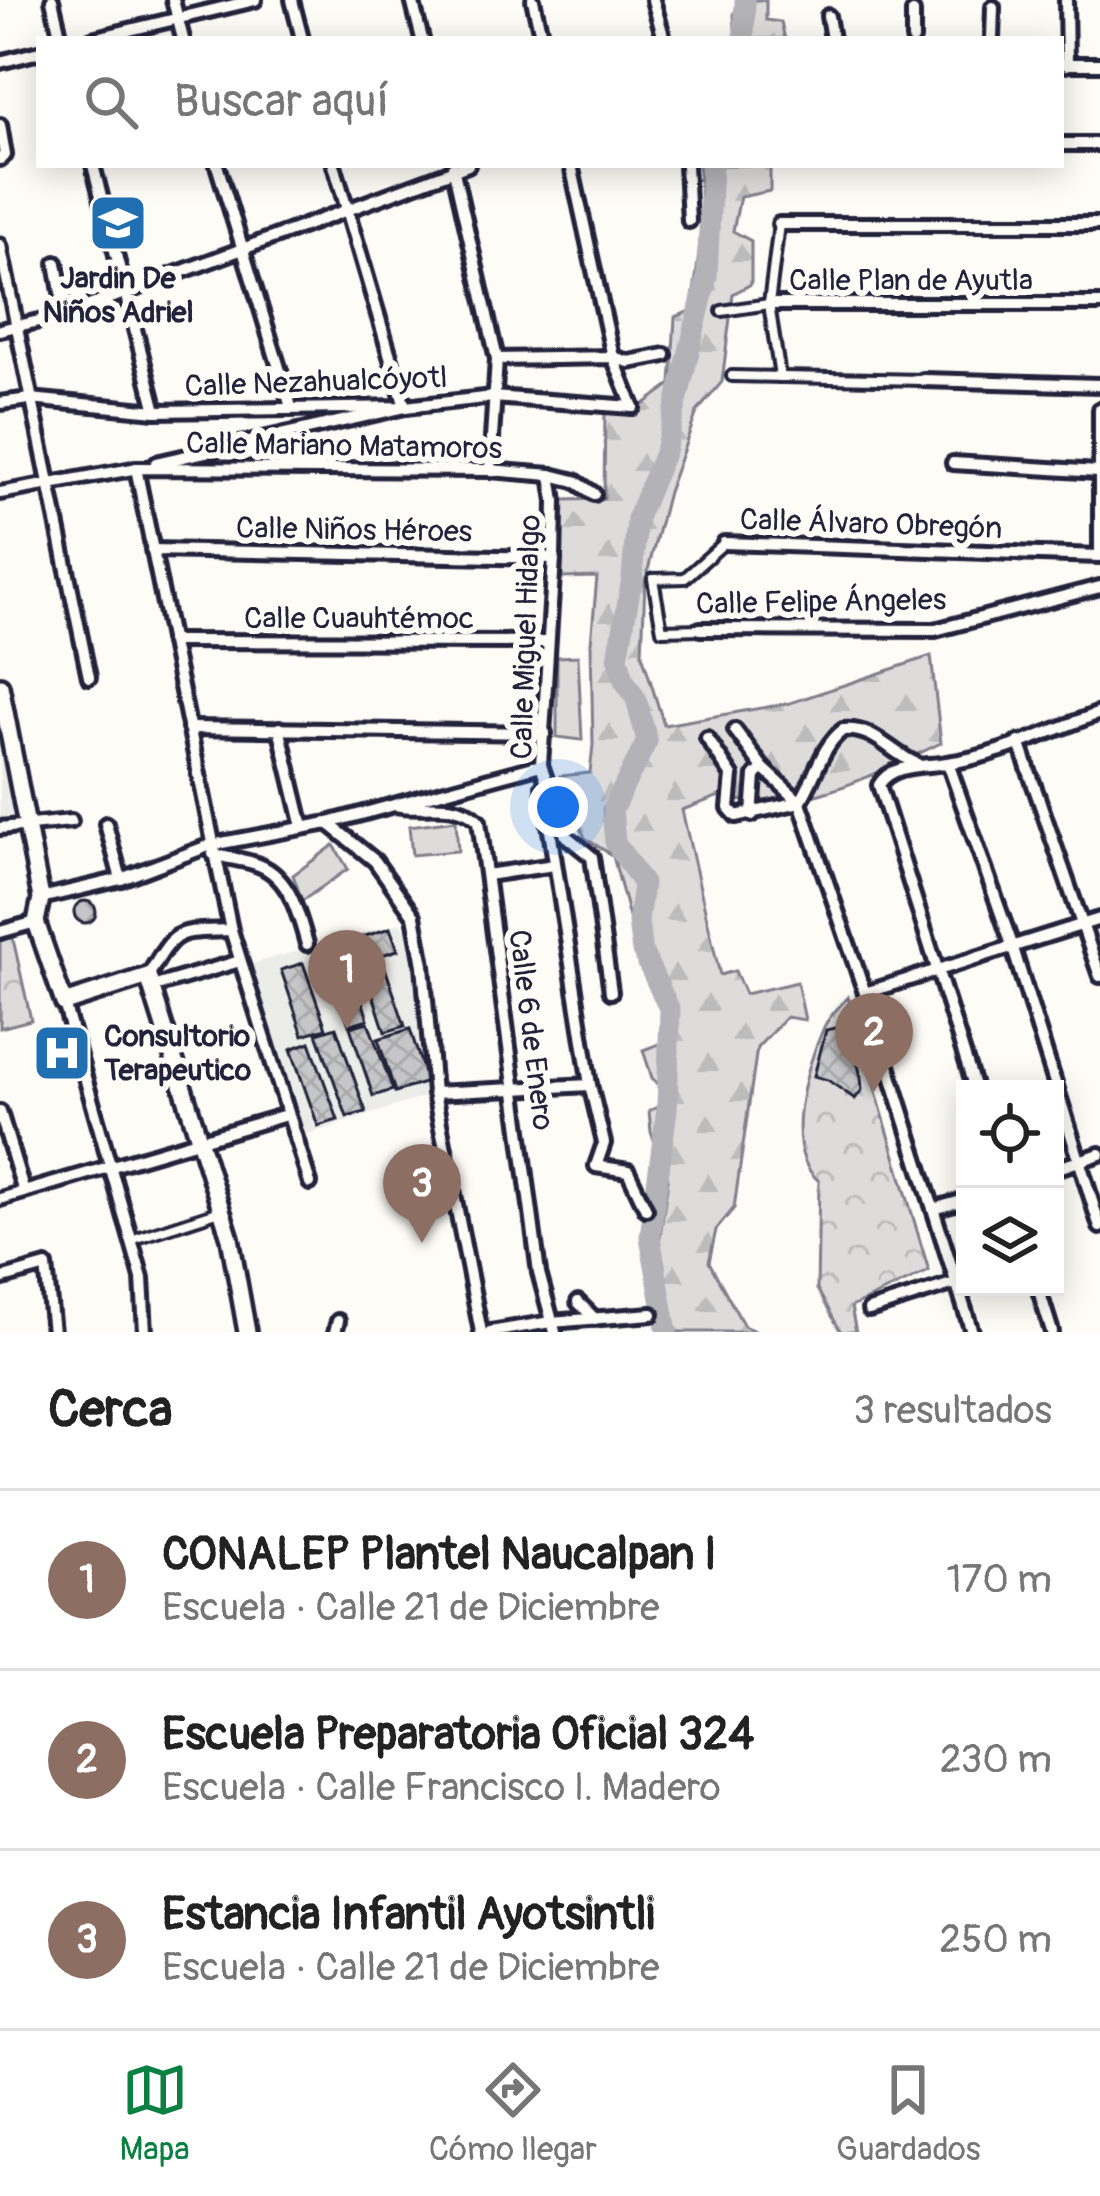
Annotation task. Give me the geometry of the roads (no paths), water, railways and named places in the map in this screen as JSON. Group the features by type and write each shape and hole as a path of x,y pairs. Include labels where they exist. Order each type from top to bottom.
{"main road":[{"path":"0,686 41,898 36,922 64,1003 150,982 222,1210 247,1332"}],"street":[{"path":"52,0 60,36"},
{"path":"173,0 182,36"},
{"path":"104,36 255,0"},
{"path":"292,0 301,36"},
{"path":"412,0 421,36"},
{"path":"533,0 541,36"},
{"path":"652,0 663,36"},
{"path":"1066,0 1064,64 1100,64"},
{"path":"992,36 993,7"},
{"path":"913,12 913,36"},
{"path":"828,16 831,36"},
{"path":"0,62 36,53"},
{"path":"0,159 5,155 1,130"},
{"path":"1064,144 1100,144"},
{"path":"95,168 156,411"},
{"path":"219,168 291,407"},
{"path":"0,493 136,468 404,407 335,168"},
{"path":"0,330 65,315 127,293 451,168"},
{"path":"453,168 497,359 490,470"},
{"path":"572,168 613,357 633,406"},
{"path":"686,168 688,221"},
{"path":"781,376 769,304 778,224 1100,224"},
{"path":"0,245 88,677"},
{"path":"56,263 65,315"},
{"name":"Calle Plan de Ayutla","path":"722,311 769,304 1100,304"},
{"path":"497,359 613,357 629,362 664,355"},
{"path":"629,362 633,406"},
{"path":"732,376 1100,386"},
{"name":"Calle Nezahualcóyotl","path":"0,403 30,399 156,411 404,407 494,398 633,406"},
{"path":"1100,409 1100,555"},
{"path":"952,463 1098,472"},
{"path":"136,468 231,930 310,1183"},
{"name":"Calle Mariano Matamoros","path":"136,468 490,470 551,475 575,481 594,494"},
{"name":"Calle Miguel Hidalgo","path":"551,475 554,558 541,765 566,836 592,857 611,992"},
{"name":"Calle Álvaro Obregón","path":"653,579 685,578 724,543 1100,555"},
{"name":"Calle Niños Héroes","path":"152,550 554,558"},
{"name":"Calle Felipe Ángeles","path":"653,579 662,630 935,630 1100,587"},
{"name":"Calle Cuauhtémoc","path":"171,641 547,642"},
{"path":"972,1080 878,793 884,777 919,764 948,764 1100,713"},
{"path":"190,728 545,733"},
{"path":"279,728 303,827"},
{"path":"707,738 732,776 729,808 736,816 800,802 828,745 844,730 860,729 879,738 896,755 919,764"},
{"path":"735,730 763,768 800,802 972,1332"},
{"path":"1019,742 1100,976"},
{"path":"948,764 1012,945 1100,1228"},
{"path":"41,898 541,765 590,1085 604,1143 596,1166 628,1171 646,1209"},
{"path":"752,815 755,776 763,768"},
{"name":"Calle 6 de Enero","path":"395,805 454,807 479,820 539,1273 553,1327"},
{"path":"0,828 71,821"},
{"path":"328,823 374,862 414,916 434,1093 486,1332 652,1315"},
{"path":"106,824 121,879"},
{"path":"212,850 259,864 278,877 294,902 307,944"},
{"path":"487,875 554,866"},
{"path":"865,993 1100,919"},
{"path":"0,932 36,922"},
{"path":"150,982 171,937 231,930"},
{"path":"150,982 240,961"},
{"path":"64,1003 142,1278 145,1332"},
{"path":"434,1093 590,1085"},
{"path":"0,1112 24,1192"},
{"path":"0,1199 286,1115"},
{"path":"1064,1166 1100,1154"},
{"path":"933,1209 956,1202"},
{"path":"130,1240 222,1210"},
{"path":"0,1279 46,1266 53,1332"},
{"path":"868,1310 955,1282"},
{"path":"1041,1296 1052,1332"},
{"path":"578,1303 595,1319"}],"waterway":[{"path":"744,36 745,0"},
{"path":"667,1332 650,1237 667,1109 670,1010 642,951 638,922 643,884 615,842 612,810 647,741 618,658 637,518 665,451 707,277 712,168"}],"place":[{"name":"Jardin De Niños Adriel","path":"118,223"},
{"name":"CONALEP Plantel Naucalpan I","path":"347,1029"},
{"name":"Consultorio Terapeutico","path":"62,1053"},
{"name":"Escuela Preparatoria Oficial 324","path":"874,1092"},
{"name":"Estancia Infantil Ayotsintli","path":"422,1243"}]}
